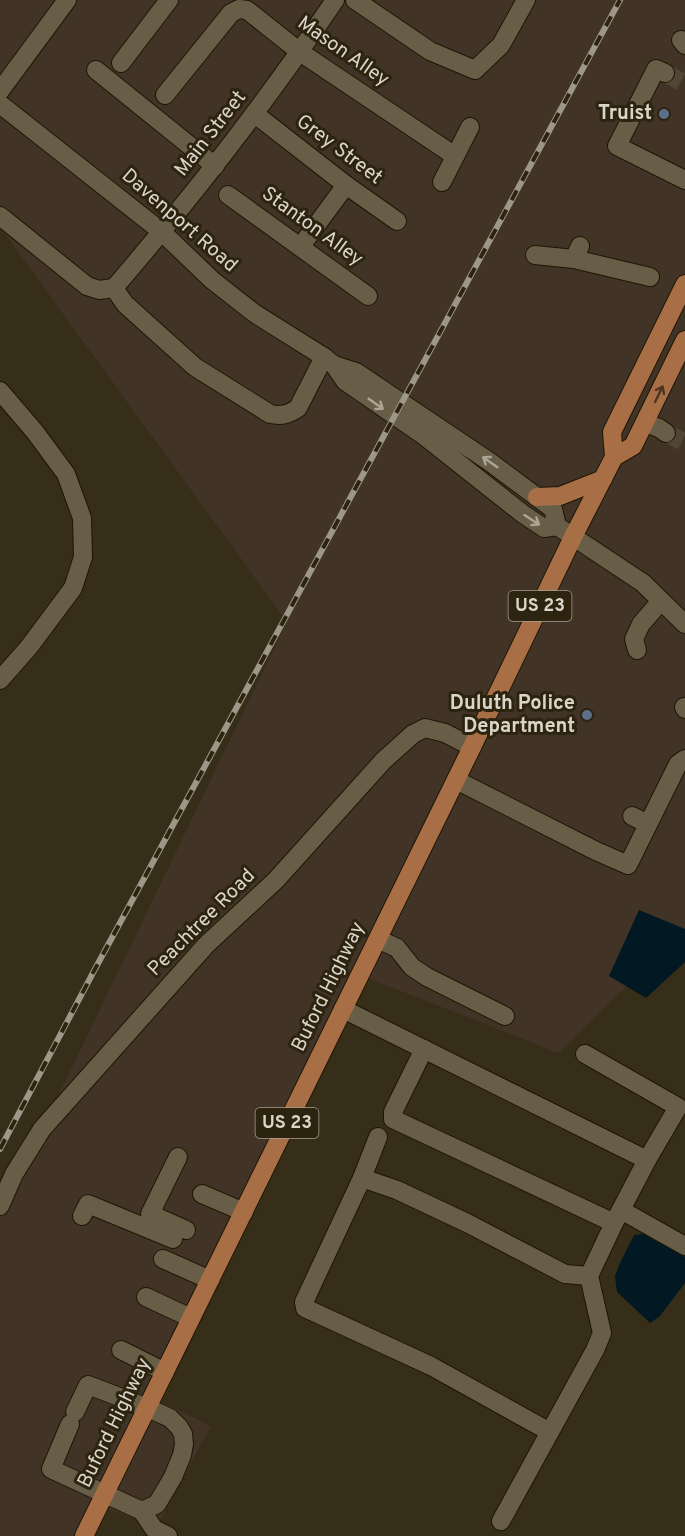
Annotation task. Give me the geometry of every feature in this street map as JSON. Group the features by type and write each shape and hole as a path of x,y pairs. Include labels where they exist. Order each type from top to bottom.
{"main road":[{"name":"Buford Highway","path":"84,1536 614,457 612,432 685,284"},
{"name":"Buford Highway","path":"614,457 633,446 685,340"},
{"path":"537,497 560,496 603,479"}],"street":[{"path":"0,91 67,0"},
{"path":"121,63 169,0"},
{"name":"Main Street","path":"114,288 162,232 255,114 335,0"},
{"path":"355,0 430,51 475,70 501,45 526,0"},
{"name":"Mason Alley","path":"165,94 231,13 239,9 247,10 300,52 455,156"},
{"path":"664,73 656,69 617,146 624,157 655,172 685,180"},
{"path":"96,70 215,166"},
{"name":"Davenport Road","path":"0,104 162,232 212,280 254,313 329,361 356,372 490,462 554,509 557,526"},
{"name":"Grey Street","path":"255,114 346,185 397,221"},
{"path":"442,182 470,128"},
{"path":"301,246 346,185"},
{"name":"Stanton Alley","path":"228,195 368,296"},
{"path":"0,216 87,286 99,290 114,288 125,304 195,367 270,414 280,416 298,408 329,361"},
{"path":"535,255 577,252 650,278"},
{"name":"Davenport Road","path":"329,361 345,381 423,435 523,514 544,528 557,526 643,583 685,624"},
{"path":"0,391 35,432 66,474 82,518 83,557 73,588 29,647 0,680"},
{"path":"645,423 666,433"},
{"path":"637,650 634,639 641,624 661,601"},
{"name":"Peachtree Road","path":"0,1206 14,1174 42,1129 206,945 276,880 383,761 413,734 425,728 472,747"},
{"path":"456,780 512,815 622,868 628,865 678,764 685,759"},
{"path":"632,816 648,824"},
{"path":"378,939 397,948 412,967 427,977 505,1016"},
{"path":"343,1009 647,1160"},
{"path":"424,1049 393,1112 393,1119 685,1246"},
{"path":"501,1521 595,1350 602,1333 589,1276 647,1160 682,1109 585,1054"},
{"path":"378,1137 362,1178 304,1302 305,1308 431,1366 550,1432"},
{"path":"82,1216 88,1204 179,1234 150,1214 178,1156"},
{"path":"362,1178 397,1190 468,1223 565,1274 589,1276"},
{"path":"202,1194 244,1212"},
{"path":"163,1259 210,1280"},
{"path":"146,1297 191,1318"},
{"path":"121,1350 165,1372"},
{"path":"142,1511 157,1504 163,1495 183,1455 183,1434 170,1418 87,1385 51,1469 142,1511 157,1534"}],"shaded area":[{"path":"0,0 685,0 685,929 558,1053 358,974 156,1399 211,1426 157,1526 101,1507 86,1536 0,1536 0,1213 287,622 0,227"}],"water":[{"path":"639,910 685,929 685,962 646,998 609,976"},
{"path":"644,1234 681,1252 685,1257 685,1283 660,1316 650,1323 617,1292 615,1276 634,1235"}],"tunnel":[{"path":"665,73 682,82"},
{"path":"666,433 685,443"}],"railway":[{"path":"0,1149 95,969 620,0"}],"place":[{"name":"Truist","path":"664,114"},
{"name":"Duluth Police Department","path":"587,715"}]}
